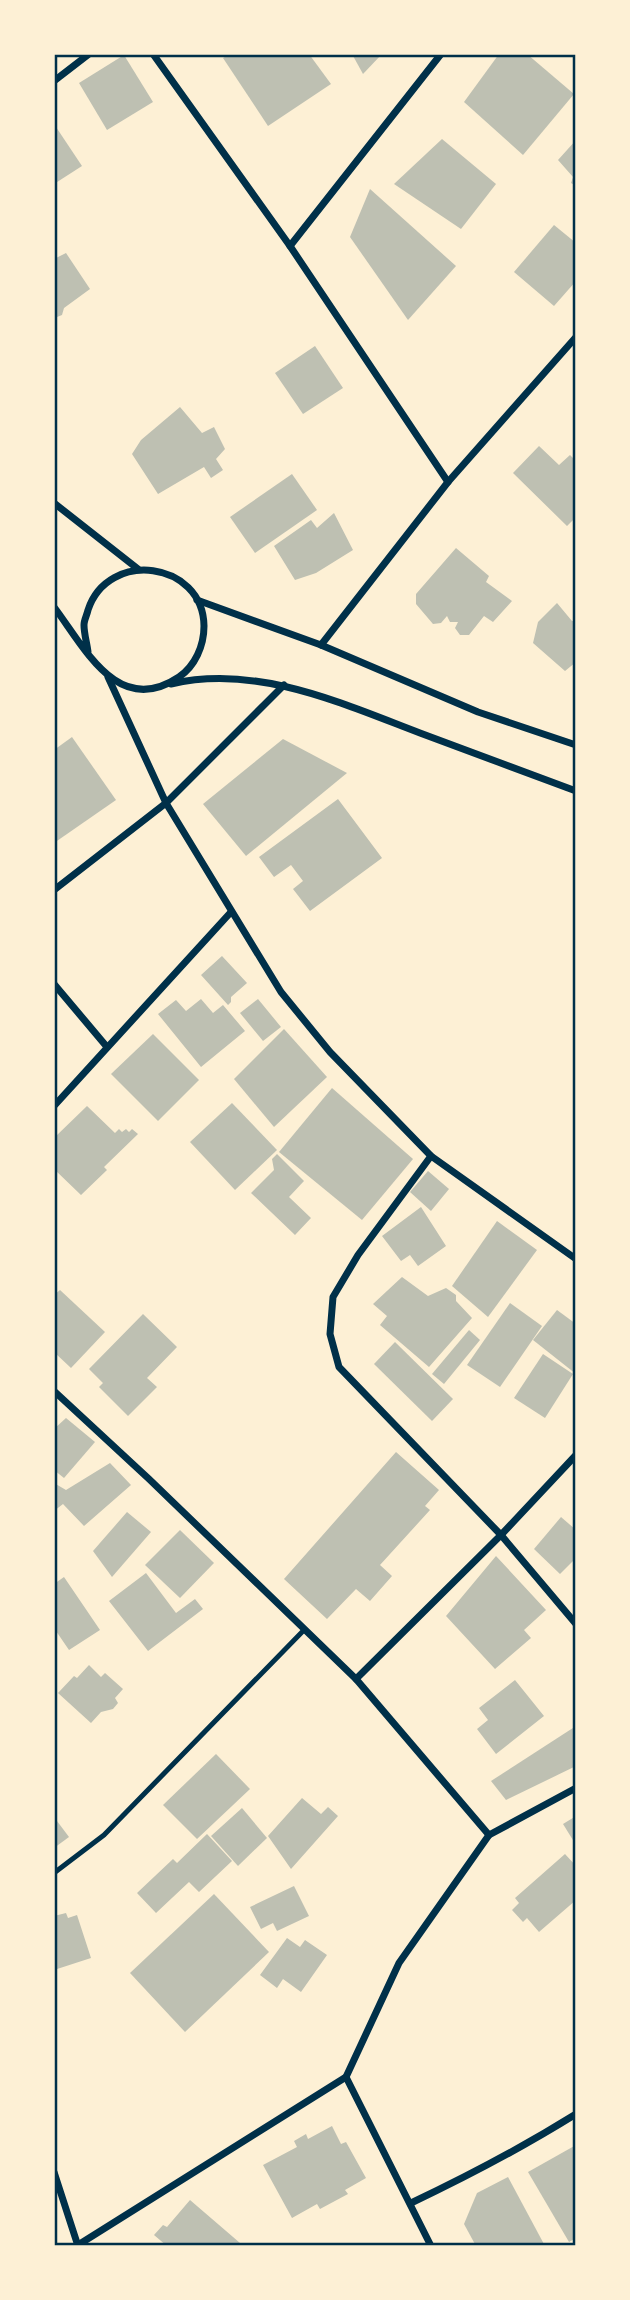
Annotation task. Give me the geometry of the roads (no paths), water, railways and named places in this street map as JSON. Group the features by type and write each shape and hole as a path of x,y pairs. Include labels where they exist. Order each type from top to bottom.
{"street":[{"path":"54,80 89,54"},
{"path":"153,54 290,246 448,482"},
{"path":"290,246 441,54"},
{"path":"320,645 448,482 576,337"},
{"path":"54,503 138,569"},
{"path":"88,652 84,624 92,598 112,578 138,569 156,570 172,576 186,586 197,600 204,625 201,649 188,671 167,685"},
{"path":"197,600 320,645 478,712 576,745"},
{"path":"54,607 96,666 108,677 126,687 147,690 190,680 217,678 284,685 369,713 576,791"},
{"path":"108,677 166,803 281,992 330,1052 431,1156 576,1259"},
{"path":"54,890 166,803 284,685"},
{"path":"54,1106 231,912"},
{"path":"54,984 107,1047"},
{"path":"431,1156 358,1255 333,1297 330,1334 340,1367 501,1535 576,1624"},
{"path":"54,1391 356,1679 489,1835"},
{"path":"356,1679 501,1535 576,1455"},
{"path":"54,2172 78,2246 346,2077 399,1963 489,1835 576,1788"},
{"path":"346,2077 431,2246"},
{"path":"411,2203 463,2179 576,2114"}],"lane":[{"path":"54,1873 104,1835 304,1630"}]}
